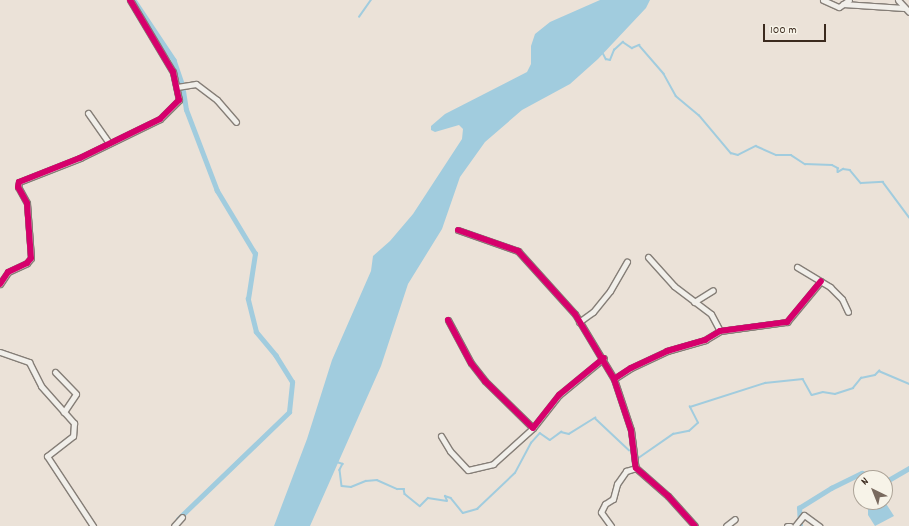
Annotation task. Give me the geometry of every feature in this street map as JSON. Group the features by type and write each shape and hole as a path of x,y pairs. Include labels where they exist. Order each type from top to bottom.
{"street":[{"path":"0,284 8,272 28,263 31,258 27,203 17,184 109,143 167,114 180,98 169,63 130,0"},
{"path":"823,0 839,7 849,0"},
{"path":"898,0 909,12"},
{"path":"843,4 904,8"},
{"path":"177,87 196,84 217,100 236,122"},
{"path":"88,113 109,143"},
{"path":"458,230 518,251 575,314 604,358 614,379 631,430 636,468 668,496 695,526"},
{"path":"648,257 674,286 715,317 720,331"},
{"path":"579,322 593,312 610,291 627,262"},
{"path":"797,266 821,281 842,299 848,312"},
{"path":"614,379 630,368 667,351 705,340 720,331 787,322 821,281"},
{"path":"694,302 713,290"},
{"path":"448,320 471,362 485,381 534,428"},
{"path":"0,352 29,362 41,386 74,423 73,436 47,456 93,526"},
{"path":"441,436 450,451 468,470 493,464 534,428 559,395 604,358"},
{"path":"55,372 76,394 64,412"},
{"path":"610,526 600,512 605,504 613,499 617,484 626,471 636,468"},
{"path":"795,526 804,515 819,526"},
{"path":"174,526 182,517"},
{"path":"726,526 735,519"}],"water":[{"path":"600,0 650,0 646,8 598,59 570,84 522,110 485,142 460,177 442,229 408,284 381,366 310,526 274,526 307,439 332,360 371,271 373,256 390,241 413,214 462,139 463,129 459,125 435,132 431,130 431,126 445,114 527,72 531,64 531,46 535,34 550,22"},
{"path":"868,510 890,510 894,516 875,526 868,515"}],"waterway":[{"path":"134,0 174,60 182,83"},
{"path":"359,17 371,0"},
{"path":"603,53 606,59 610,60 614,50 623,42 632,48 639,45 664,74 676,96 699,115 731,153 738,155 756,146 776,155 791,155 805,164 832,165 838,168 838,172 843,169 850,170 861,183 883,182 909,217"},
{"path":"178,519 289,412 292,382 276,356 256,332 248,299 255,254 217,191 186,110 183,90"},
{"path":"637,459 673,434 689,431 698,423 690,407 765,383 803,379 812,395 823,392 835,394 853,388 861,378 875,375 879,371 909,384"},
{"path":"337,462 343,464 340,470 342,486 351,487 366,481 377,480 397,489 404,489 405,494 420,506 428,498 447,501 445,496 451,498 463,513 477,509 515,473 531,443 540,433 550,440 561,432 569,434 595,418 629,450"},
{"path":"893,477 909,468"},
{"path":"800,526 799,508 831,488 853,477"}],"cycle path":[{"path":"0,284 8,272 27,263 31,258 27,203 18,187 19,182 80,158 160,119 179,100 173,72 130,0"},
{"path":"458,230 518,251 575,314 614,379 631,430 636,468 668,496 695,526"},
{"path":"614,379 631,368 667,351 705,340 720,331 787,322 821,281"},
{"path":"448,320 471,363 485,381 533,428 559,395 604,358"}]}
